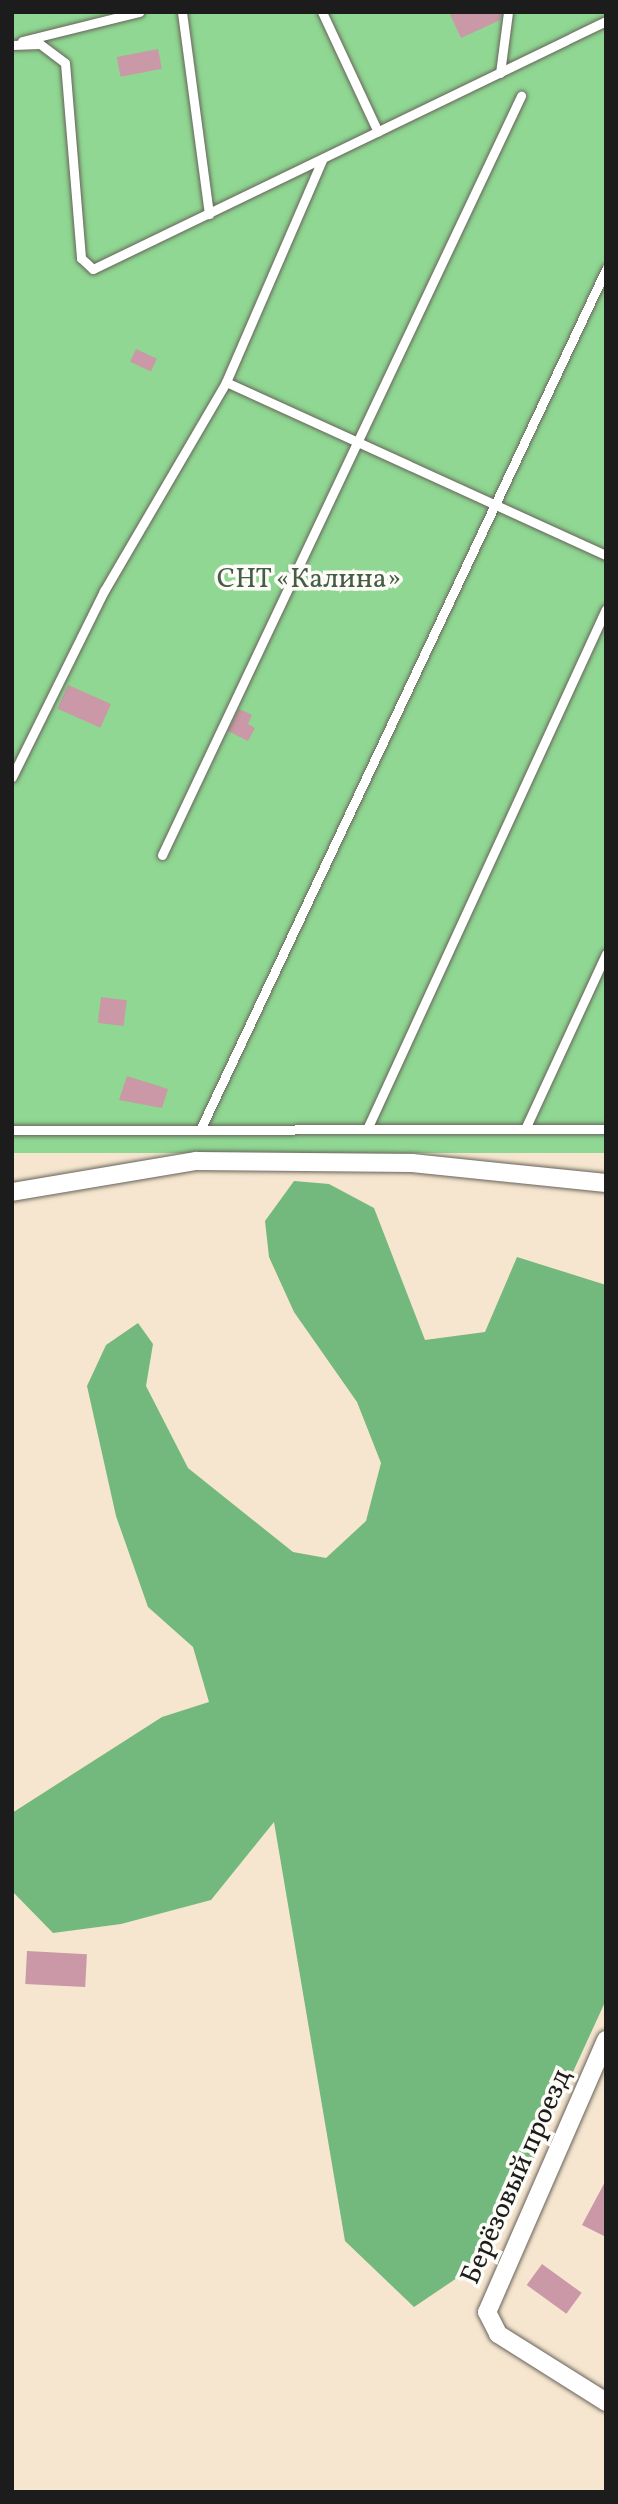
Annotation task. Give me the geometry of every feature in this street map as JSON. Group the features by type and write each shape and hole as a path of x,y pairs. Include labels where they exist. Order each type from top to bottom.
{"street":[{"path":"12,1192 197,1161 412,1163 606,1183"},
{"name":"Берёзовый проезд","path":"606,2040 487,2312 498,2334 606,2402"}],"lane":[{"path":"12,44 139,12"},
{"path":"182,12 209,214"},
{"path":"322,12 378,132"},
{"path":"500,73 508,12"},
{"path":"12,44 40,44 65,64 81,258 93,269 606,21"},
{"path":"162,855 521,96"},
{"path":"12,777 104,591 226,383 322,160"},
{"path":"200,1130 606,269"},
{"path":"226,383 496,502 606,555"},
{"path":"367,1129 606,609"},
{"path":"525,1129 606,954"},
{"path":"12,1130 606,1129"}],"green space":[{"name":"СНТ «Калина»","path":"12,12 606,12 606,1153 12,1153"},
{"path":"294,1181 329,1184 374,1208 425,1340 485,1332 517,1257 606,1285 606,2000 488,2257 414,2307 345,2241 274,1822 211,1900 121,1924 53,1933 12,1891 12,1813 162,1717 209,1702 193,1647 148,1607 116,1516 87,1386 106,1345 138,1323 153,1344 146,1386 188,1468 293,1552 326,1558 366,1521 381,1463 357,1402 294,1312 269,1257 265,1221"}],"building":[{"path":"449,12 501,12 500,20 461,38"},
{"path":"158,49 162,69 121,77 117,57"},
{"path":"136,349 157,359 151,371 130,362"},
{"path":"68,685 111,704 100,728 57,709"},
{"path":"239,709 252,715 248,724 255,728 248,741 228,731"},
{"path":"101,997 127,1000 124,1026 98,1023"},
{"path":"127,1076 168,1089 162,1108 119,1100"},
{"path":"27,1951 87,1954 85,1987 25,1984"},
{"path":"606,2180 606,2237 582,2225"},
{"path":"542,2264 582,2293 566,2314 527,2285"}]}
